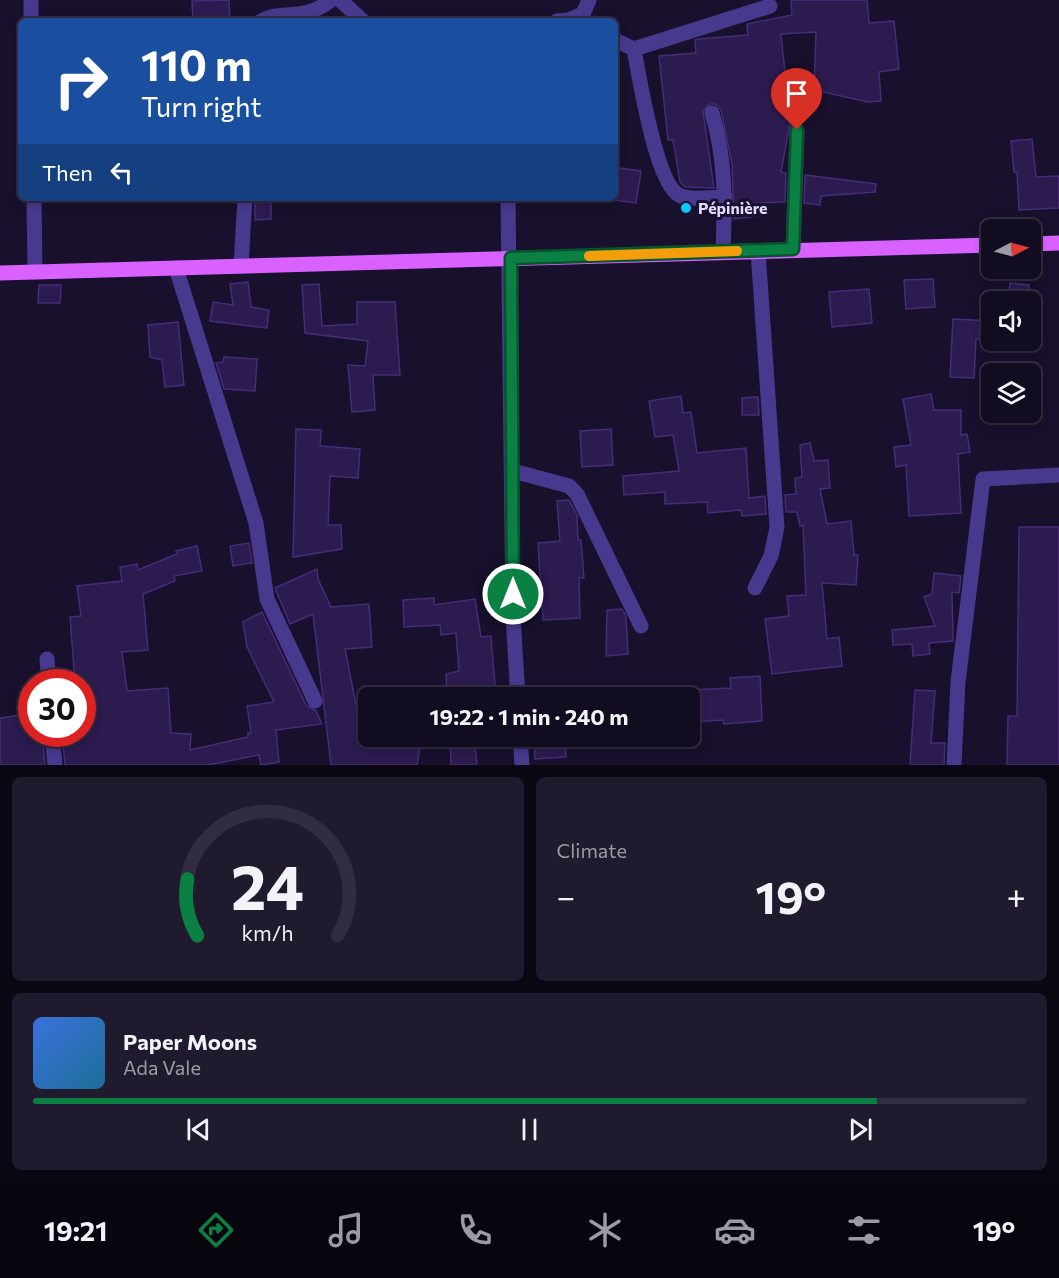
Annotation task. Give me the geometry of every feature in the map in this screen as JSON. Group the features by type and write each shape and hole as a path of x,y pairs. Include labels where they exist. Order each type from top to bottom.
{"main road":[{"path":"1041,244 1059,243"},
{"path":"0,273 981,245"}],"street":[{"path":"31,0 32,18"},
{"path":"283,18 320,10 331,0"},
{"path":"340,0 360,18"},
{"path":"573,18 583,14 589,0"},
{"path":"618,41 634,49 770,6"},
{"path":"634,49 650,134 673,190 683,196 725,197"},
{"path":"712,112 722,145 725,197 723,251"},
{"path":"793,249 797,130"},
{"path":"34,201 35,272"},
{"path":"241,266 244,201"},
{"path":"508,201 511,258 513,615 517,687"},
{"path":"755,588 771,556 777,527 758,250"},
{"path":"176,268 256,523 267,599 315,701"},
{"path":"513,471 569,486 577,494 641,626"},
{"path":"954,765 958,682 983,479 1059,475"},
{"path":"47,659 48,669"},
{"path":"53,747 55,765"},
{"path":"521,747 522,765"}],"building":[{"path":"229,0 230,18 193,18 192,1"},
{"path":"791,0 867,0 869,23 894,21 899,69 879,72 881,101 868,102 814,90 816,32 781,34 790,123 781,172 786,173 785,202 756,203 758,216 734,219 732,164 721,110 715,104 710,104 703,111 714,188 685,187 680,182 673,140 668,140 659,56 696,53 695,40 698,39 748,35 747,24 792,15"},
{"path":"1032,139 1036,177 1059,176 1059,208 1019,210 1017,172 1014,172 1011,141"},
{"path":"620,168 641,171 636,203 618,200"},
{"path":"805,175 876,184 875,192 821,196 820,205 804,203"},
{"path":"255,201 271,201 271,219 255,220"},
{"path":"933,279 935,307 906,309 904,280"},
{"path":"248,282 251,307 269,310 267,328 210,321 213,302 233,305 230,284"},
{"path":"1010,283 1029,285 1029,291 1009,291"},
{"path":"319,284 322,326 357,324 357,302 395,302 400,375 373,375 375,410 352,412 348,365 365,366 368,341 305,333 302,285"},
{"path":"39,285 61,285 60,303 38,303"},
{"path":"869,289 872,323 832,327 829,292"},
{"path":"953,319 981,320 981,339 976,339 974,378 950,377"},
{"path":"178,322 184,385 165,387 162,360 150,357 148,325"},
{"path":"224,357 257,359 255,391 224,389 216,363 223,362"},
{"path":"931,394 934,410 961,410 961,435 967,434 970,452 958,454 961,513 909,516 906,465 896,467 894,447 911,445 903,399"},
{"path":"681,396 683,413 691,412 697,453 746,448 749,498 765,496 766,514 742,516 741,510 708,513 707,502 665,504 665,492 624,495 623,476 679,471 673,435 655,437 649,401"},
{"path":"758,397 759,415 742,415 742,398"},
{"path":"296,429 321,430 320,446 360,449 358,478 330,476 328,525 341,525 342,549 293,557"},
{"path":"611,429 613,465 582,467 580,431"},
{"path":"810,443 814,461 828,460 830,488 820,489 827,524 851,521 854,555 858,555 856,585 822,583 827,639 839,637 842,666 772,674 765,619 789,616 787,596 806,595 803,525 800,526 797,512 786,512 785,495 796,494 795,478 802,477 800,445"},
{"path":"569,500 577,515 578,540 581,540 584,578 579,578 580,618 543,620 538,543 560,541 557,501"},
{"path":"1019,527 1059,527 1059,765 1007,765 1008,716 1017,716"},
{"path":"249,543 252,563 233,566 230,546"},
{"path":"197,546 202,571 174,576 175,581 143,594 148,650 122,652 127,691 168,688 171,733 191,734 190,750 248,737 248,733 251,733 247,706 274,702 247,647 243,622 262,612 306,705 316,711 322,724 276,730 279,762 261,765 259,755 208,765 65,765 63,747 96,747 96,669 74,669 70,617 81,616 77,586 122,581 120,567 137,564 138,570 177,554 176,551"},
{"path":"317,569 318,579 331,607 369,604 372,647 345,649 356,705 358,705 358,747 420,747 417,765 331,765 313,614 290,624 275,588"},
{"path":"934,573 961,576 959,593 952,592 953,641 929,643 930,654 913,656 912,644 893,645 892,630 935,626 924,597 932,594"},
{"path":"434,598 434,605 475,599 481,637 491,636 495,687 447,687 446,674 459,671 456,633 441,635 440,625 404,627 403,600"},
{"path":"622,609 626,616 628,654 606,656 607,610"},
{"path":"760,676 762,721 724,724 723,720 700,721 700,690 731,688 730,678"},
{"path":"915,690 935,691 931,743 945,743 944,765 910,765"},
{"path":"18,715 18,747 43,747 45,765 0,765 0,718"},
{"path":"450,747 475,747 477,765 451,765"},
{"path":"534,747 565,747 566,757 535,759"}],"slow traffic":[{"path":"589,256 737,251"}],"place":[{"name":"Pépinière","path":"686,208"}],"route":[{"path":"513,594 511,258 793,249 797,130"}]}
